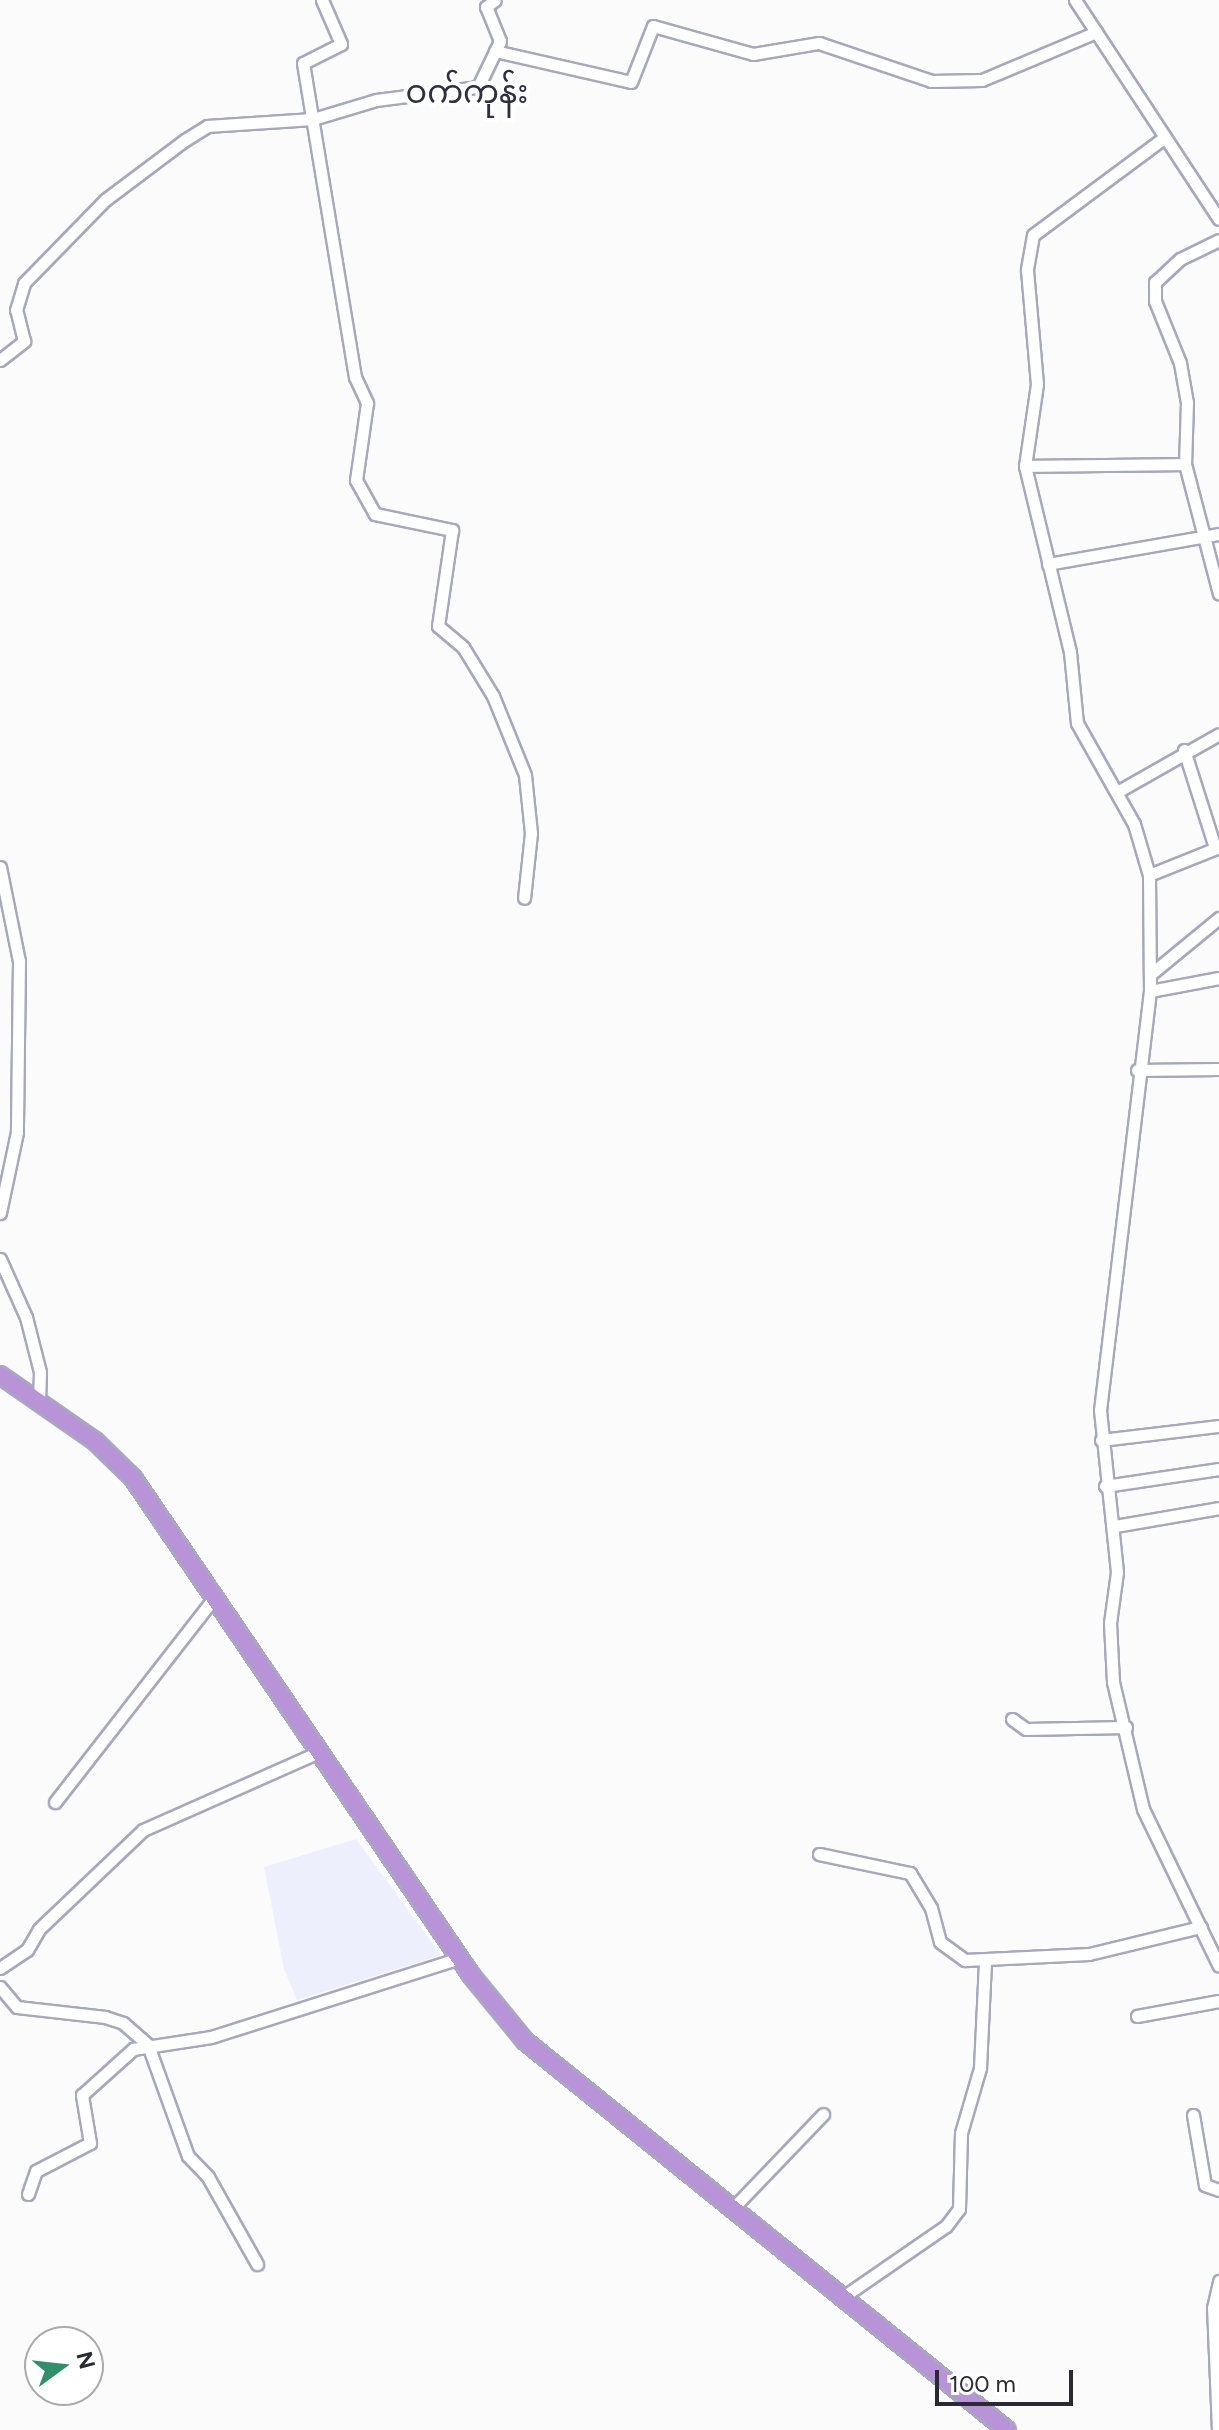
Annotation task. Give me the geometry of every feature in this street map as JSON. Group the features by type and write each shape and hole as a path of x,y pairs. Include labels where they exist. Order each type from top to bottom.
{"highway":[{"path":"0,1375 39,1400 133,1478 460,1958 525,2041 1007,2430"}],"street":[{"path":"322,0 341,44 303,63 355,377 367,403 356,480 375,514 452,530 438,626 463,647 493,696 525,775 531,833 524,898"},
{"path":"0,360 24,341 16,310 24,283 105,200 207,126 313,119 376,100 478,87 500,41 486,7 495,0"},
{"path":"1075,0 1219,219"},
{"path":"495,51 631,82 653,26 753,54 819,43 931,81 982,80 1096,32"},
{"path":"1165,137 1033,235 1027,270 1037,384 1025,466 1070,652 1077,723 1117,792 1149,875 1152,973 1137,1070 1101,1440 1105,1486 1115,1526 1113,1682 1143,1809 1219,1966"},
{"path":"1219,240 1180,259 1155,282 1187,402 1185,464 1219,594"},
{"path":"1025,466 1185,464"},
{"path":"1048,564 1219,534"},
{"path":"1117,792 1184,750 1219,734"},
{"path":"1149,875 1217,847 1184,750"},
{"path":"0,867 19,961 17,1132 0,1213"},
{"path":"1152,973 1219,918"},
{"path":"1150,991 1219,978"},
{"path":"1137,1070 1219,1069"},
{"path":"0,1259 26,1317 40,1372 39,1400"},
{"path":"1101,1440 1219,1426"},
{"path":"1105,1486 1219,1469"},
{"path":"1115,1526 1219,1508"},
{"path":"55,1802 214,1598"},
{"path":"1012,1719 1026,1729 1126,1727"},
{"path":"0,1968 27,1950 39,1929 143,1830 319,1752"},
{"path":"819,1854 910,1873 931,1908 940,1942 965,1960 1089,1954 1201,1927"},
{"path":"28,2194 36,2171 90,2143 82,2095 93,2080 133,2049 211,2037 460,1958"},
{"path":"843,2297 946,2226 959,2209 961,2133 980,2068 985,1960"},
{"path":"0,1987 17,2007 105,2017 123,2023 148,2045 188,2156 208,2177 257,2264"},
{"path":"1137,2016 1219,2001"},
{"path":"733,2208 823,2114"},
{"path":"1193,2115 1205,2185 1219,2190"},
{"path":"1218,2430 1219,2349 1213,2308 1219,2281"}],"shaded area":[{"path":"356,1839 441,1955 297,2000 284,1969 264,1867"}],"district":[{"name":"ဝက်ကုန်း","path":"467,92"}]}
